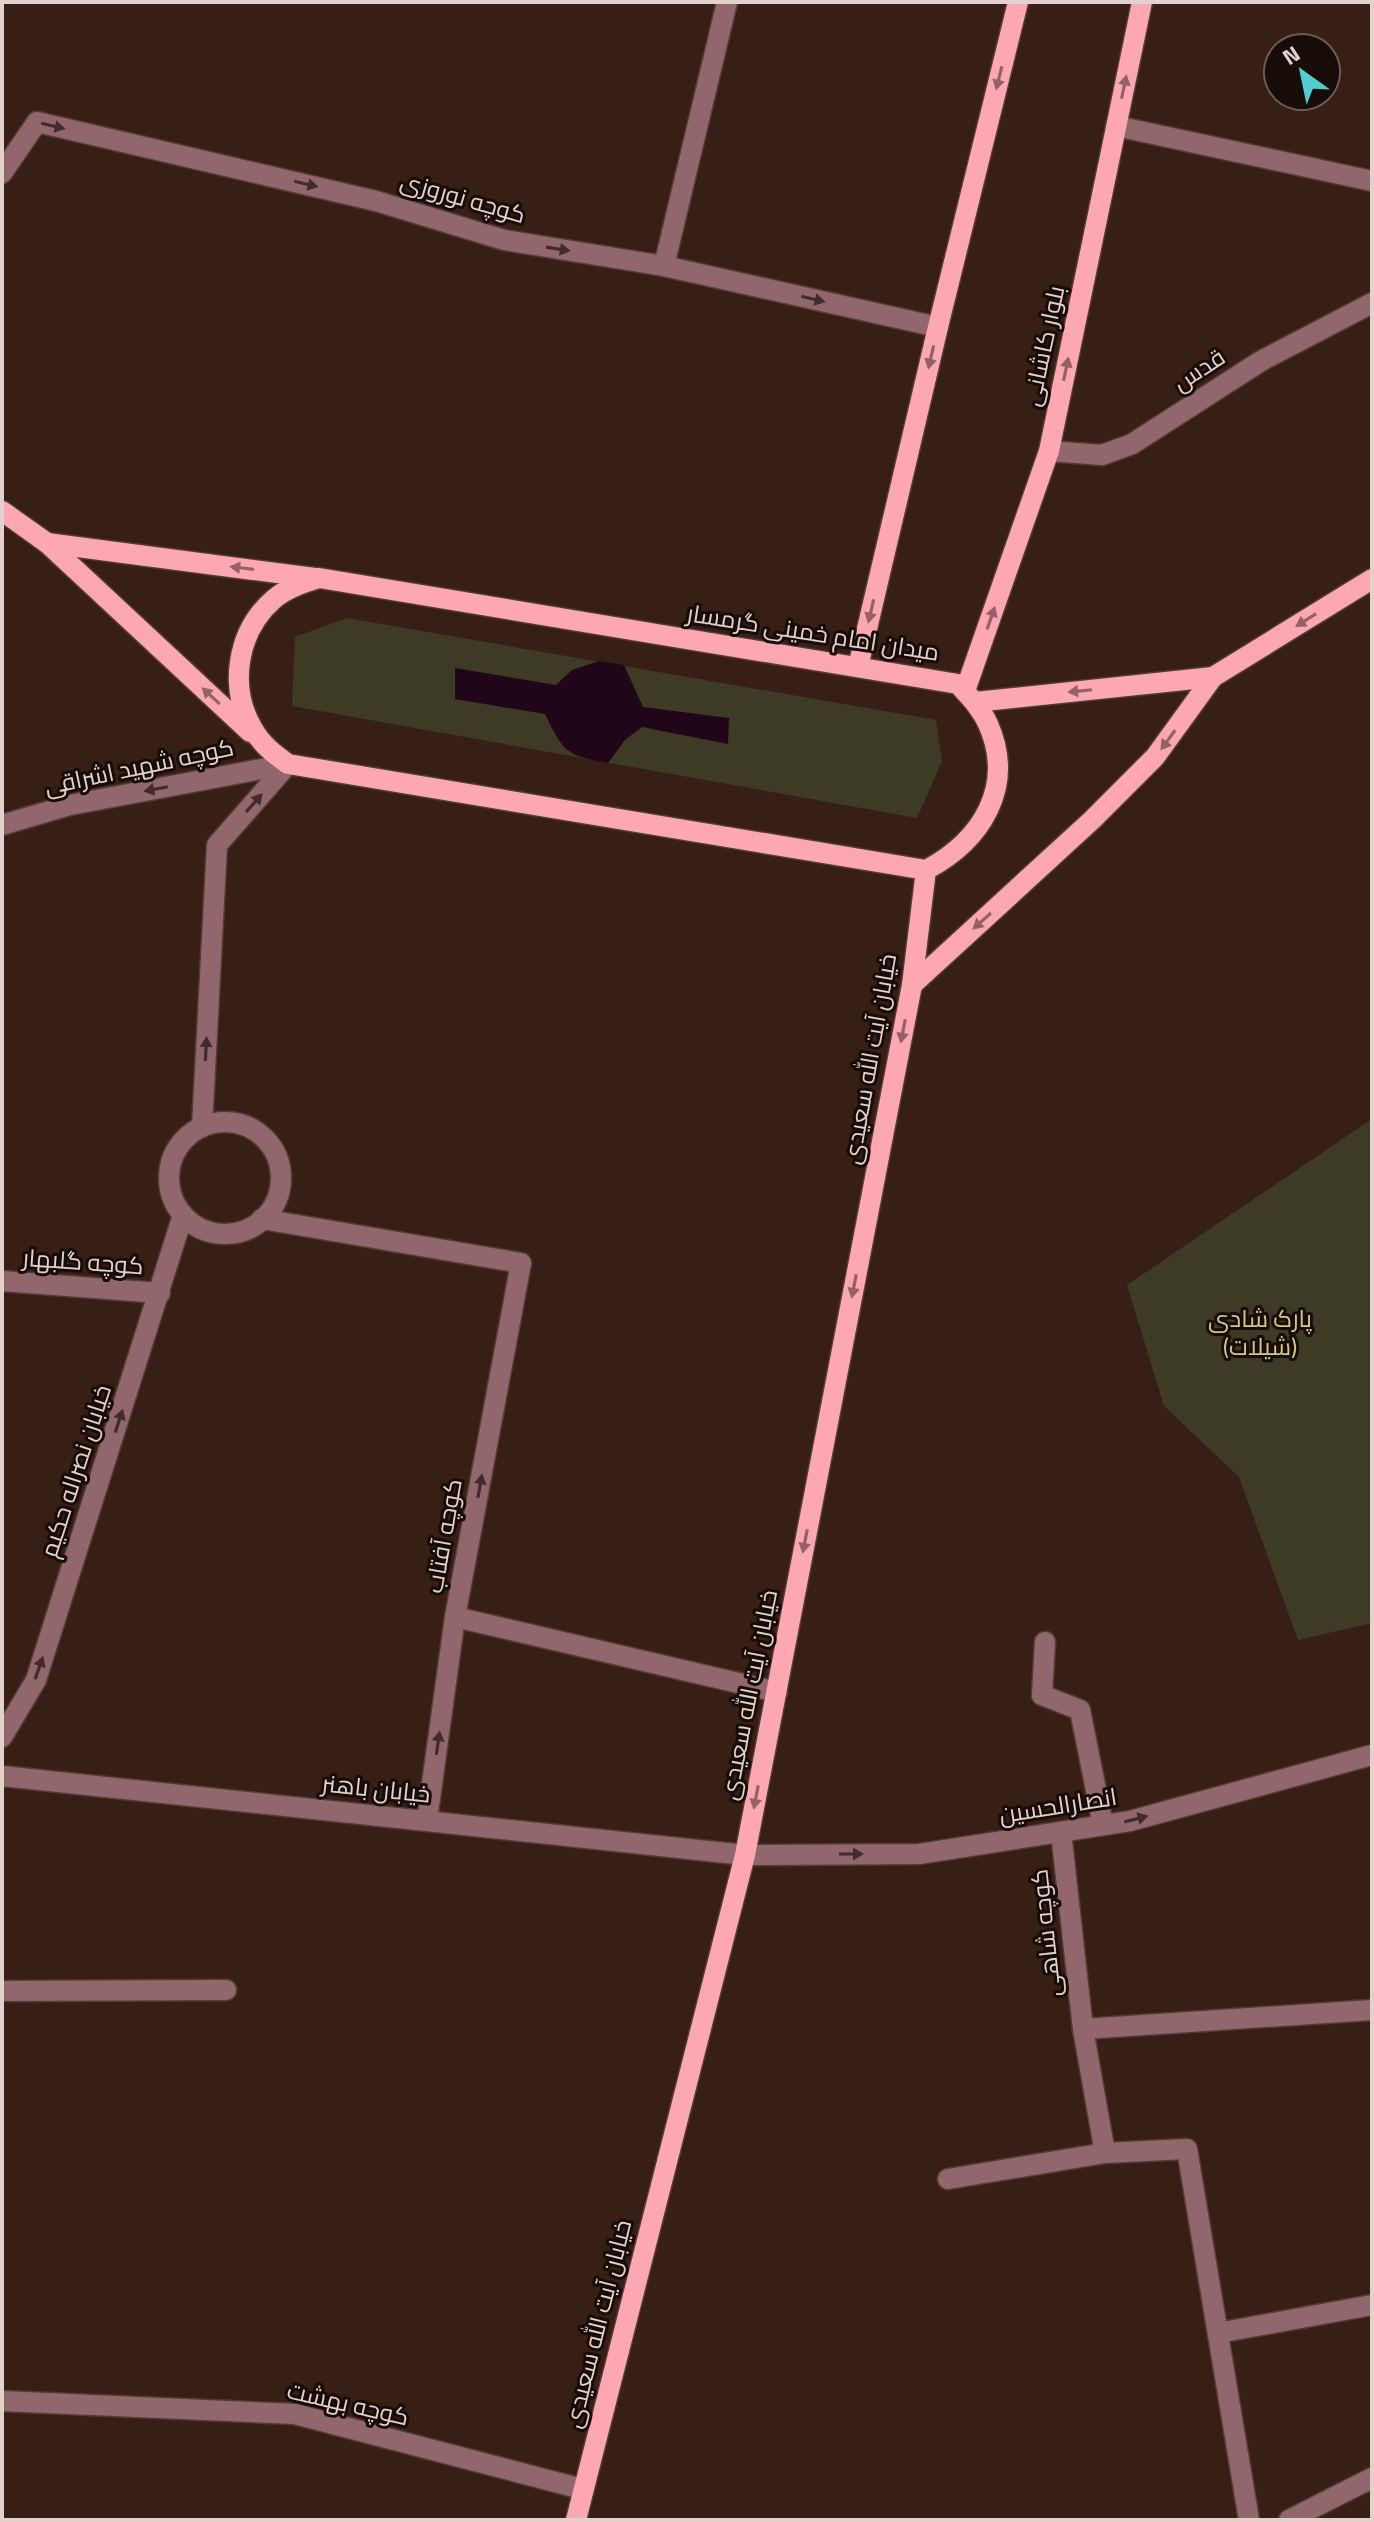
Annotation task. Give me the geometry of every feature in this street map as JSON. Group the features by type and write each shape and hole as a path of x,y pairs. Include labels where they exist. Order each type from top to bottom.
{"main road":[{"path":"858,667 1018,2"},
{"name":"بلوار کاشانی","path":"970,697 1049,451 1142,2"},
{"path":"2,511 47,543 268,749 288,764 926,870 949,858 968,842 983,821 993,798 997,773 996,748 988,724 970,697 1213,677"},
{"name":"میدان امام خمینی گرمسار","path":"47,543 319,578 858,667 958,684 970,697"},
{"path":"268,749 248,719 238,685 246,637 275,598 319,578"},
{"path":"912,985 1092,820 1155,757 1213,677 1372,579"},
{"name":"خیابان آیت الله سعیدی","path":"576,2520 745,1855 912,985 926,870"}],"street":[{"path":"664,266 727,2"},
{"name":"کوچه نوروزی","path":"2,173 37,122 376,201 504,240 664,266 938,327"},
{"path":"1116,126 1372,181"},
{"name":"قدس","path":"1049,451 1102,455 1132,444 1261,361 1372,303"},
{"path":"202,1127 217,845 288,764"},
{"name":"کوچه شهید اشراقی","path":"2,825 70,805 288,764"},
{"path":"219,1122 237,1123 253,1129 267,1140 276,1155 281,1172 280,1189 262,1219 247,1229 230,1233 213,1232 196,1226 183,1215 174,1200 169,1184 170,1166 176,1150 187,1137 202,1127 219,1122"},
{"name":"خیابان نصراله حکیم","path":"2,1737 36,1680 183,1215"},
{"name":"کوچه آفتاب","path":"262,1219 521,1263 455,1617 427,1820"},
{"name":"کوچه گلبهار","path":"2,1281 160,1293"},
{"path":"455,1617 777,1692"},
{"path":"1045,1642 1042,1695 1080,1710 1103,1825"},
{"name":"انصارالحسین","path":"745,1855 919,1854 1130,1821 1372,1755"},
{"name":"خیابان باهنر","path":"2,1776 745,1855"},
{"name":"کوچه شاهی","path":"1061,1832 1083,2029 1105,2153"},
{"path":"2,1991 226,1990"},
{"path":"1083,2029 1372,2010"},
{"path":"948,2179 1105,2153 1187,2149 1249,2520"},
{"path":"1218,2333 1372,2305"},
{"name":"کوچه بهشت","path":"2,2401 295,2414 582,2489"},
{"path":"1289,2520 1370,2485"}],"green space":[{"path":"347,618 936,720 942,761 917,818 292,706 295,637"},
{"name":"پارک شادی (شیلات)","path":"1372,1119 1372,1623 1298,1640 1239,1477 1164,1406 1127,1285"}],"shaded area":[{"path":"599,661 624,665 643,707 729,718 728,744 642,727 625,740 608,763 568,750 545,714 455,699 455,668 556,685 572,670"}]}
